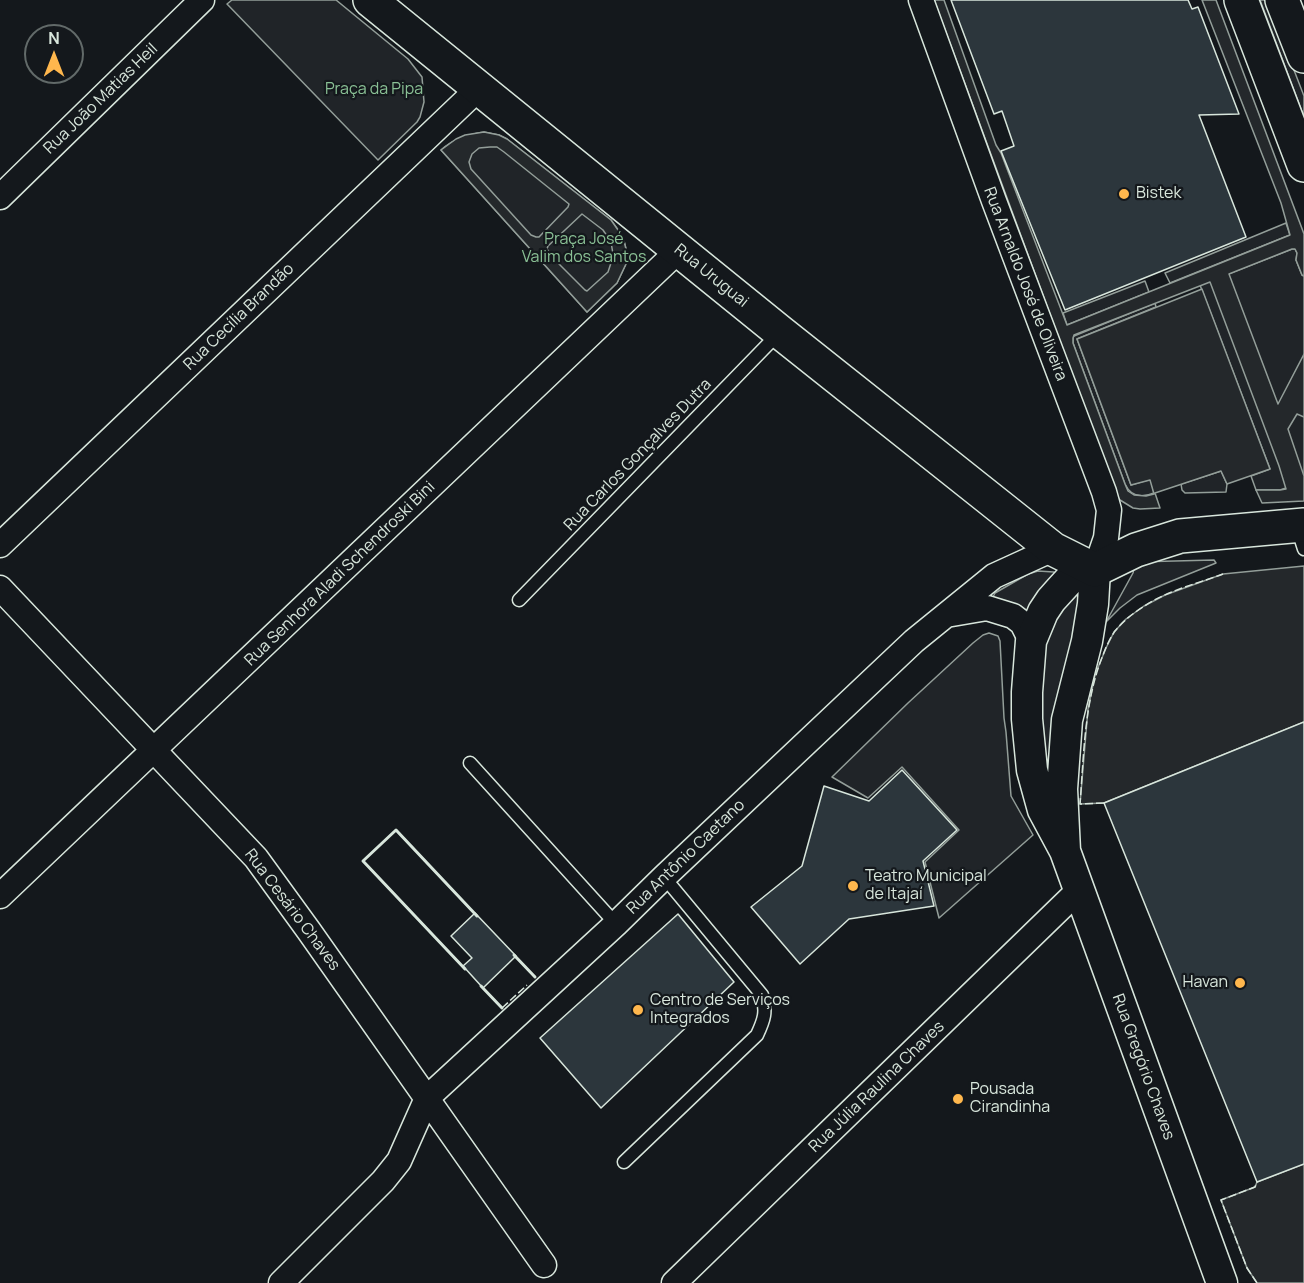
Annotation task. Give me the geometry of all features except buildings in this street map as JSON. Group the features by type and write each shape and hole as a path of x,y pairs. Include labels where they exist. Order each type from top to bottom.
{"main road":[{"name":"Rua Uruguai","path":"370,0 780,332 1053,549"},
{"path":"1241,0 1304,165"},
{"path":"1292,10 1304,56"},
{"path":"1053,549 1095,570 1136,550 1180,536 1302,533"}],"street":[{"name":"Rua João Matias Heil","path":"0,197 202,0"},
{"name":"Rua Arnaldo José de Oliveira","path":"921,0 1002,223 1104,492 1109,510 1106,538 1095,570"},
{"name":"Rua Cecília Brandão","path":"0,545 479,88"},
{"name":"Rua Senhora Aladi Schendroski Bini","path":"0,896 679,250"},
{"name":"Rua Antônio Caetano","path":"427,1098 616,924 914,640 994,576 1053,549"},
{"name":"Rua Gregório Chaves","path":"1065,851 1062,789 1067,720 1087,641 1093,604 1095,570 1071,578 1060,590 1044,612 1031,641 1027,710 1032,770 1043,810 1065,851 1222,1283"},
{"name":"Rua Cesário Chaves","path":"0,588 256,858 544,1265"},
{"name":"Rua Antônio Caetano","path":"944,616 987,608 1013,616 1022,623 1031,641"},
{"name":"Rua Júlia Raulina Chaves","path":"674,1283 1079,890"},
{"path":"280,1283 383,1181 399,1161 427,1098"}],"lane":[{"name":"Rua Carlos Gonçalves Dutra","path":"519,600 780,332"},
{"path":"470,763 616,924"},
{"path":"624,1162 757,1035 763,1023 766,1008 762,995 664,877"}],"green space":[{"name":"Praça da Pipa","path":"232,0 336,0 408,59 422,77 424,102 417,122 378,160 227,4"},
{"path":"1260,0 1267,0 1304,96 1304,117"},
{"name":"Praça José Valim dos Santos","path":"484,132 507,139 611,220 623,237 626,264 617,283 587,312 441,150 461,138"},
{"path":"1286,223 1290,235 1170,283 1165,273"},
{"path":"1295,249 1297,253 1296,260 1304,276 1304,482 1280,490 1256,490 1251,476 1270,469 1200,285"},
{"path":"1145,281 1149,292 1067,325 1063,313"},
{"path":"1155,303 1156,307 1077,339 1131,485 1151,479 1154,493 1141,496 1130,492 1125,484 1073,338"},
{"path":"1221,471 1227,484 1226,492 1185,493 1182,490 1181,484"},
{"path":"1214,560 1216,563 1137,595 1106,622 1133,573 1135,562"},
{"path":"1038,571 1054,572 1054,575 1027,616 994,600 995,593 1028,574"},
{"path":"1075,587 1080,597 1050,799 1040,708 1047,624"},
{"path":"989,633 998,636 1000,641 1011,796 1033,835 939,918 925,862 959,830 902,767 868,798 832,777 973,643"}],"shaded area":[{"path":"934,0 944,0 996,145 1067,325 1290,235 1281,203 1202,0 1216,0 1304,234 1304,276 1296,260 1295,249 1229,274 1278,404 1304,354 1304,417 1297,414 1288,429 1304,476 1304,501 1262,503 1256,490 1286,489 1210,282 1074,335 1073,343 1128,491 1134,495 1154,494 1150,480 1131,485 1077,339 1202,289 1270,469 1227,484 1221,471 1155,493 1160,508 1133,508 1117,496"},
{"path":"484,132 507,139 611,220 623,237 626,264 617,283 587,312 441,150 465,135","holes":["497,147 569,204 539,237 531,235 471,169 469,162 472,154 479,148","582,214 603,230 611,242 613,254 608,272 587,291 553,258 547,249"]},
{"path":"1304,566 1304,722 1104,803 1080,804 1088,709 1095,675 1114,632 1126,619 1165,595 1223,574"},
{"path":"1304,1164 1304,1283 1257,1283 1247,1268 1221,1200 1255,1187 1257,1182"}],"fence":[{"path":"1104,803 1080,804 1088,710 1097,673 1110,640 1124,621 1152,601 1223,574"},
{"path":"502,1008 527,985"},
{"path":"1257,1182 1255,1187 1221,1200 1247,1268 1257,1283"}],"wall":[{"path":"465,969 363,861 396,830 477,916"},
{"path":"514,955 535,977"},
{"path":"481,986 502,1008"}],"place":[{"name":"Bistek","path":"1124,194"},
{"name":"Teatro Municipal de Itajaí","path":"853,886"},
{"name":"Havan","path":"1240,983"},
{"name":"Centro de Serviços Integrados","path":"638,1010"},
{"name":"Pousada Cirandinha","path":"958,1099"}]}
